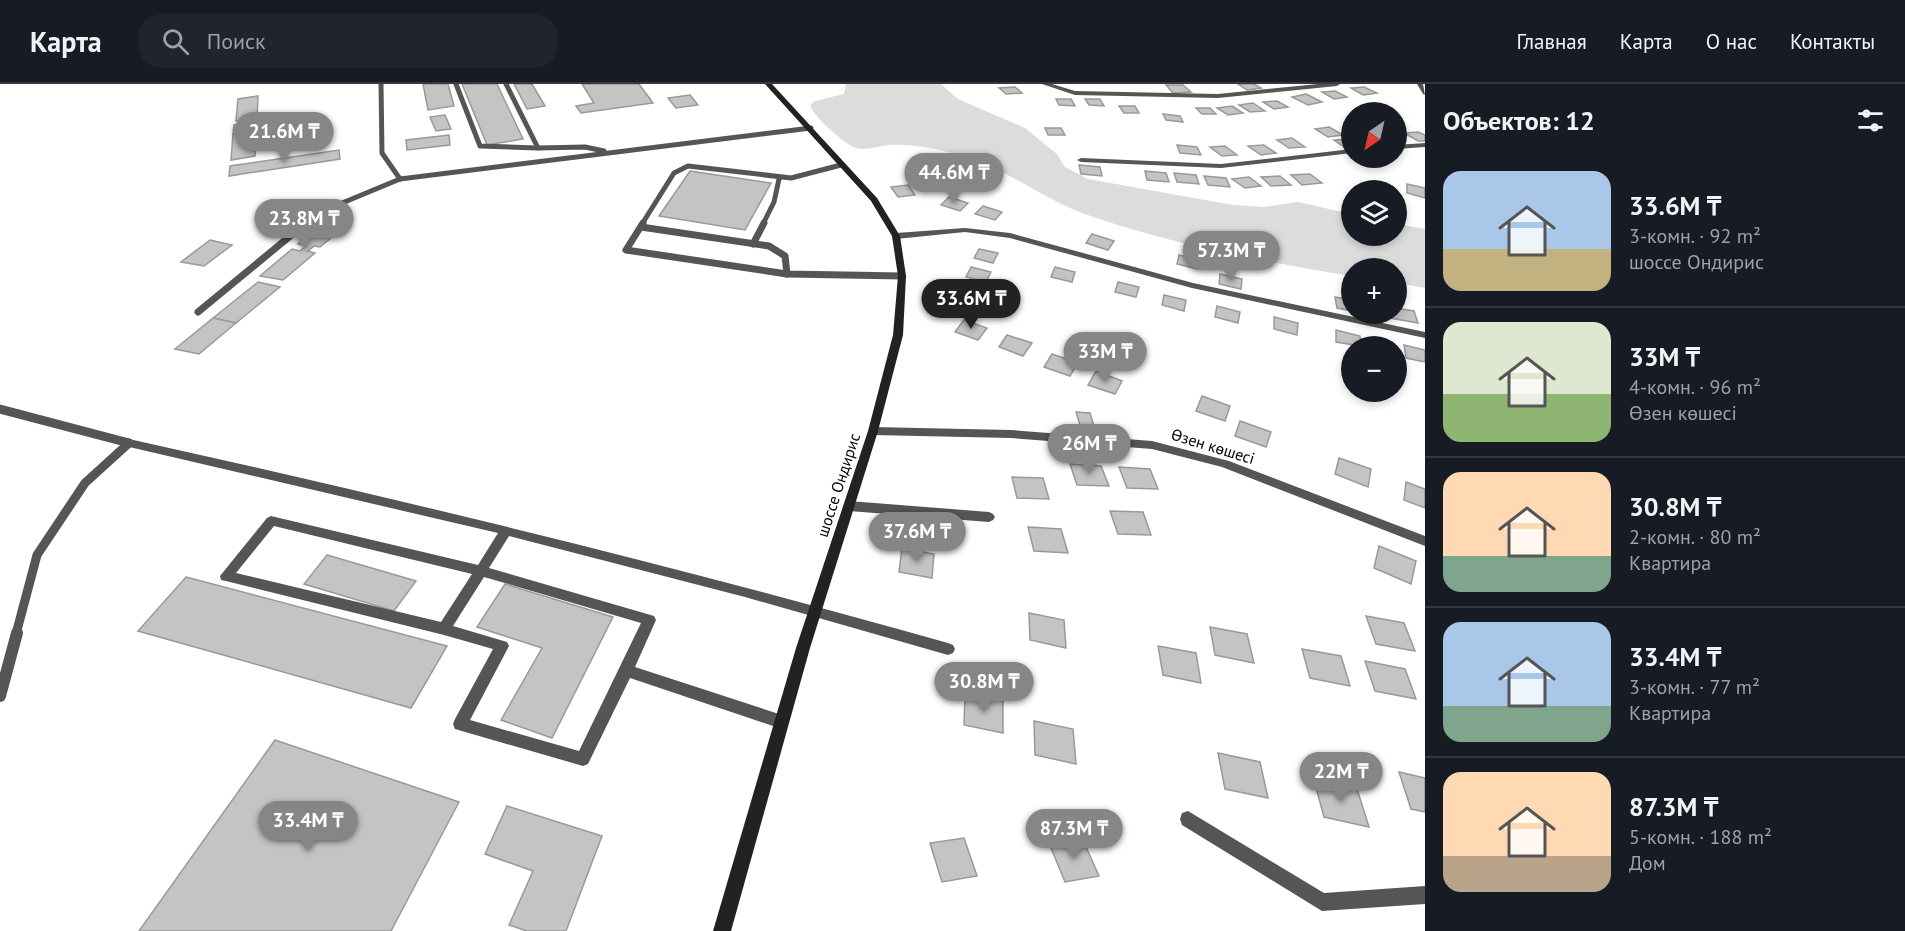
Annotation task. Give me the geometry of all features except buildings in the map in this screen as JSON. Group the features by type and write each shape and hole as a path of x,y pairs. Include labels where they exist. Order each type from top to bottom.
{"main road":[{"name":"шоссе Ондирис","path":"722,931 782,722 873,431 898,334 902,276 896,236 874,200 811,128 768,84"}],"street":[{"path":"1045,84 1075,93 1209,96 1337,84"},
{"path":"1420,84 1425,93"},
{"path":"1407,146 1425,145"},
{"path":"1081,160 1221,166 1341,152"},
{"path":"896,236 965,230 1010,236 1192,285 1425,335"},
{"name":"Өзен көшесі","path":"873,431 1011,434 1152,445 1225,464 1425,541"},
{"path":"129,443 506,531 816,610 948,649"},
{"path":"849,506 989,517"},
{"path":"271,521 480,571 649,620 583,759 460,724 502,646 444,629 226,576 271,521"},
{"path":"444,629 506,531"},
{"path":"626,671 782,722"},
{"path":"1188,819 1322,902 1425,895"}],"lane":[{"path":"381,84 382,153 400,179"},
{"path":"456,84 480,146 585,147 613,153"},
{"path":"506,84 538,148"},
{"path":"198,312 318,213 400,179 811,128"},
{"path":"841,165 797,178 780,178 696,167 681,168 674,173 626,250 787,274 902,276"},
{"path":"753,244 774,202 780,178"},
{"path":"641,227 769,246 783,253 787,274"},
{"path":"0,409 129,443"},
{"path":"0,696 37,555 86,483 129,443"}],"shaded area":[{"path":"846,84 941,84 958,99 1025,128 1057,154 1065,167 1088,179 1233,205 1264,207 1298,202 1341,212 1341,246 1407,246 1407,226 1425,229 1425,288 1407,285 1407,258 1341,258 1341,274 1249,258 1148,234 1082,213 992,167 951,153 909,145 856,148 830,130 810,105 815,101 844,94"}]}
